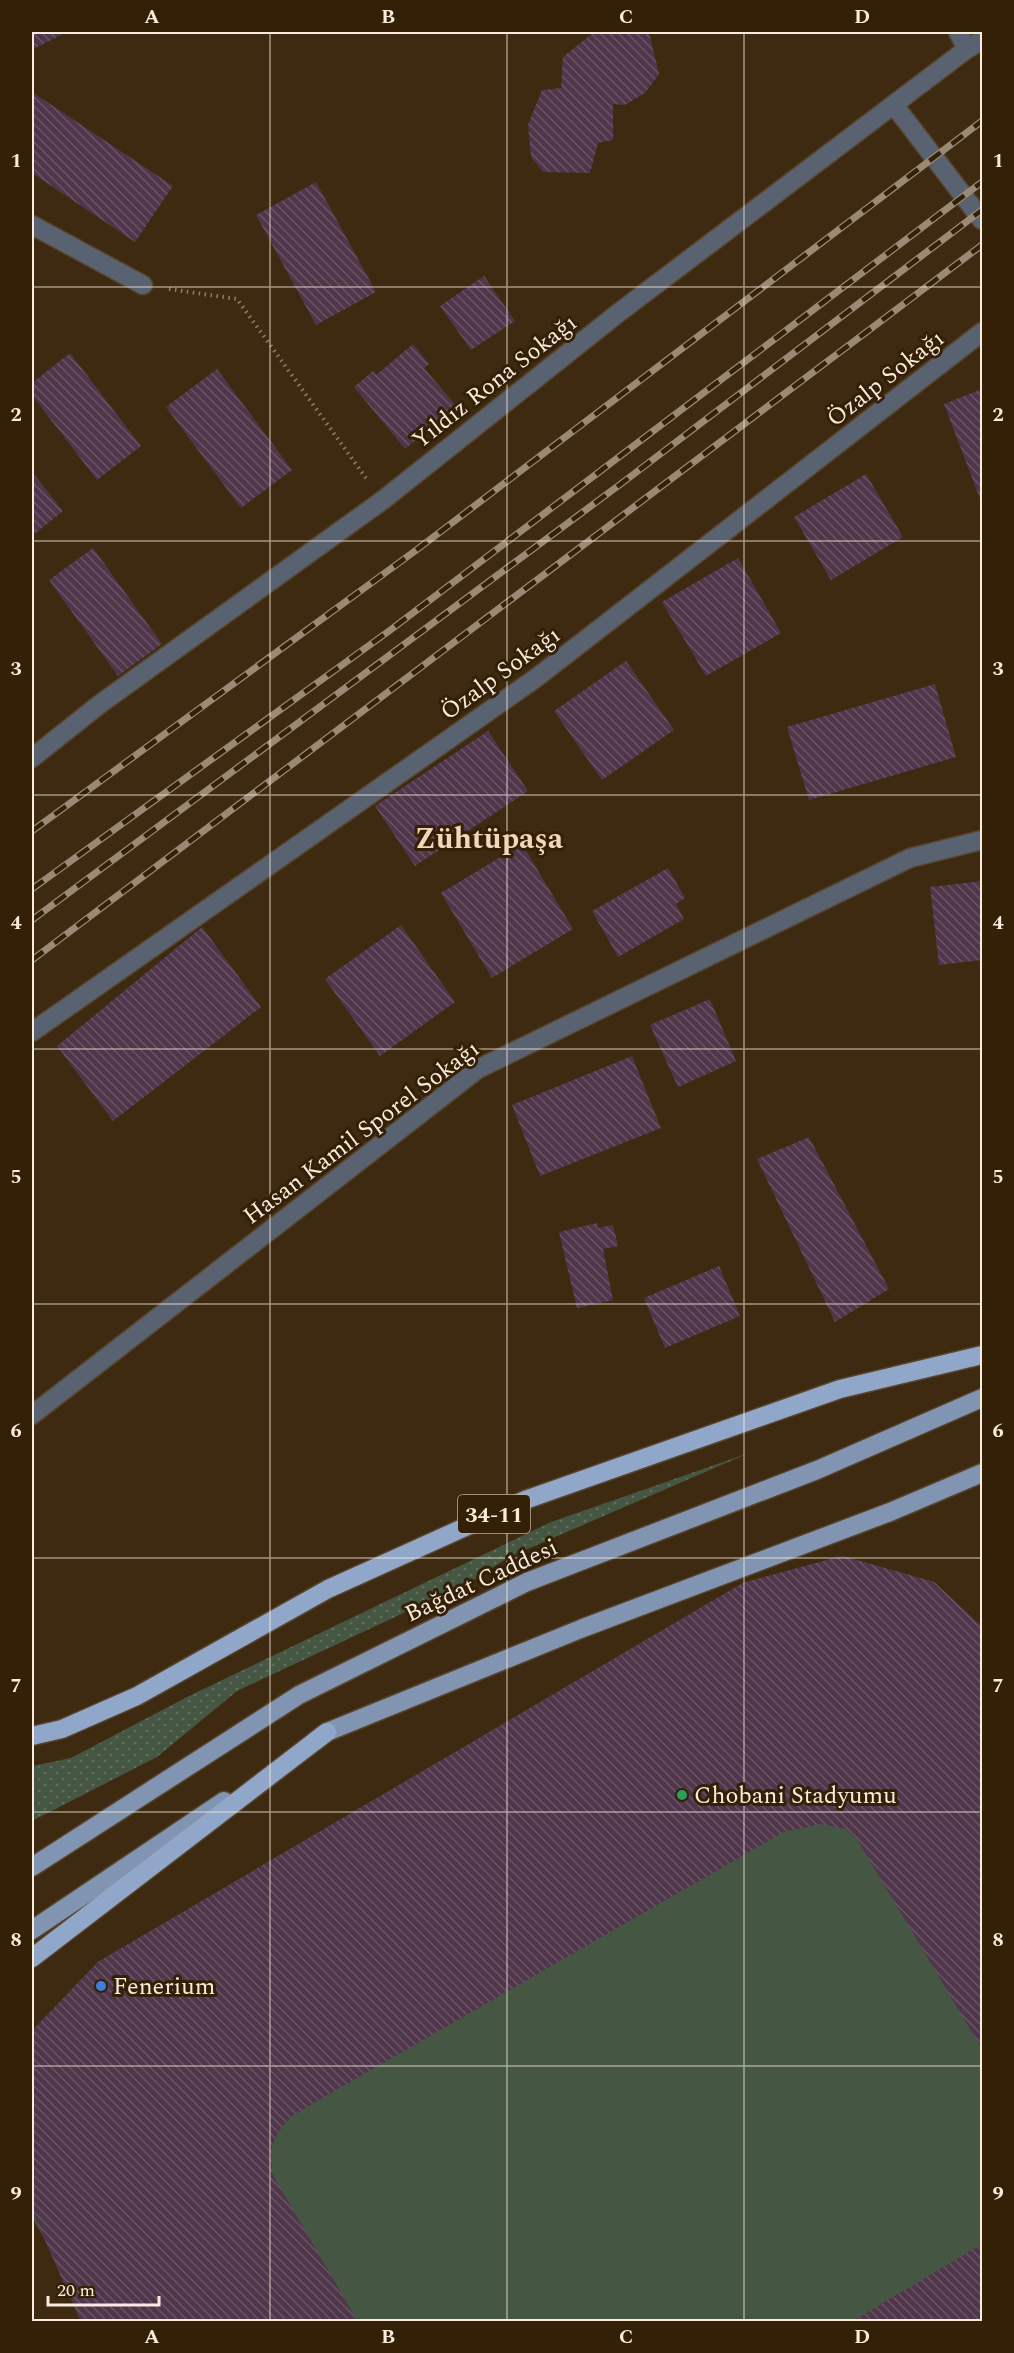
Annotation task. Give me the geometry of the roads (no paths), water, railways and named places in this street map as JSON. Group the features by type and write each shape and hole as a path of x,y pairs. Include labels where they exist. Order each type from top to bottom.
{"highway":[{"name":"34-11","path":"32,1736 62,1730 137,1696 328,1589 525,1500 840,1389 982,1355"},
{"path":"32,1958 327,1732"}],"main road":[{"name":"Bağdat Caddesi","path":"32,1867 298,1695 526,1582 817,1470 982,1398"},
{"path":"32,1930 327,1732 583,1628 890,1512 982,1473"}],"street":[{"name":"Yıldız Rona Sokağı","path":"32,758 110,698 383,501 627,307 975,45 958,32"},
{"path":"894,105 982,220"},
{"path":"32,225 143,285"},
{"name":"Özalp Sokağı","path":"32,1032 536,678 982,332"},
{"name":"Hasan Kamil Sporel Sokağı","path":"32,1415 478,1069 910,858 982,840"}],"railway":[{"path":"32,831 415,551 982,121"},
{"path":"32,889 389,631 982,182"},
{"path":"32,920 622,483 982,210"},
{"path":"32,960 982,245"}],"place":[{"name":"Chobani Stadyumu","path":"682,1795"},
{"name":"Fenerium","path":"101,1986"}],"district":[{"name":"Zühtüpaşa","path":"489,838"}]}
